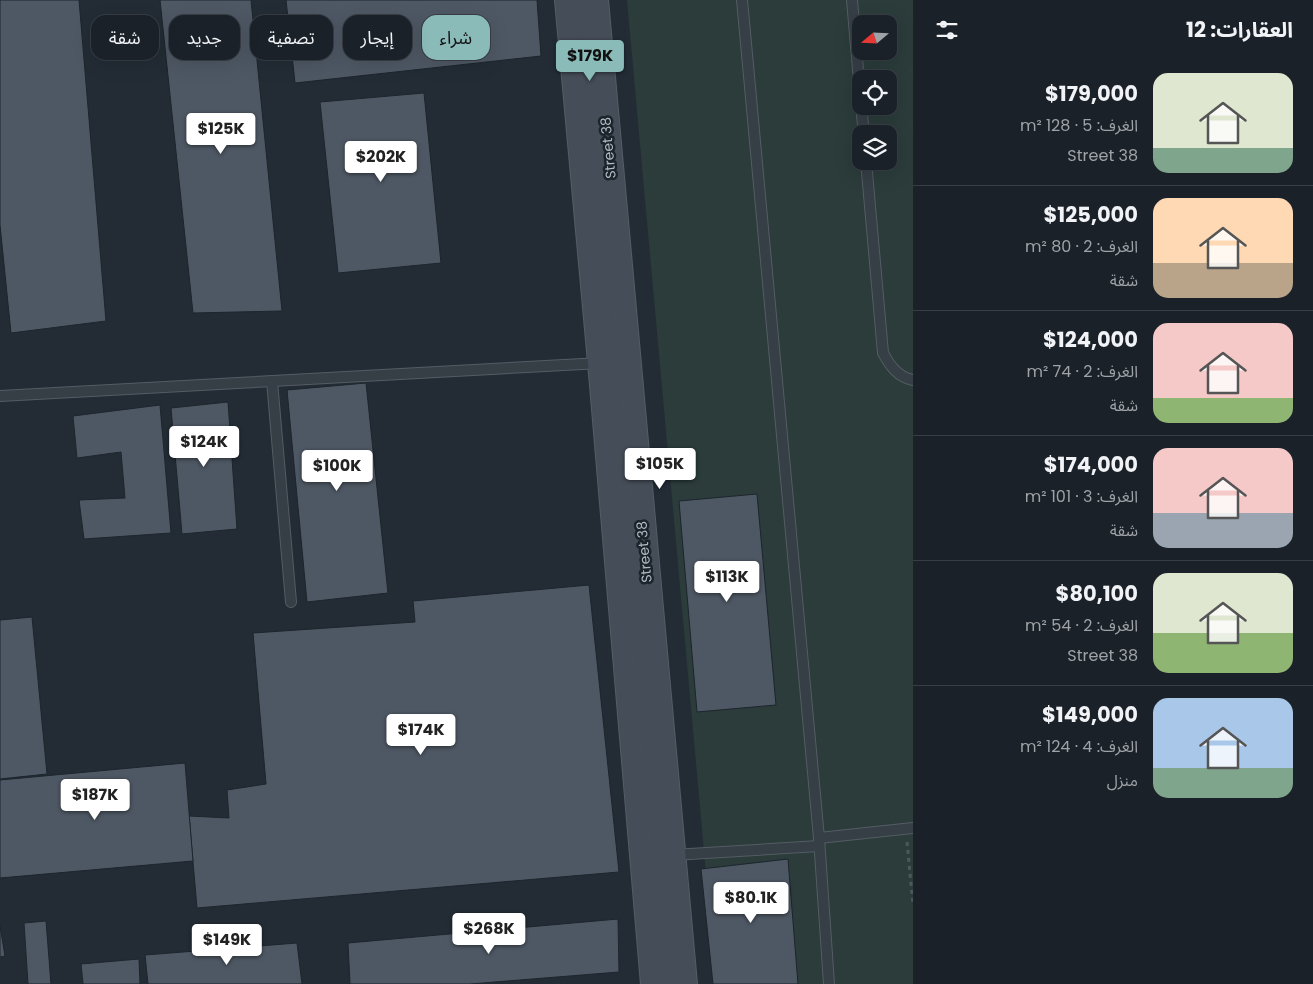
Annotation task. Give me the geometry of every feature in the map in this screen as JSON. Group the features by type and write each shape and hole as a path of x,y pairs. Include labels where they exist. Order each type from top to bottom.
{"street":[{"name":"Street 38","path":"569,0 591,104 672,855 683,984"},
{"name":"Street 38","path":"594,0 591,104 602,362 655,984"}],"lane":[{"path":"742,0 819,842 829,984"},
{"path":"852,0 858,70"},
{"path":"867,170 883,353 892,369 913,380"},
{"path":"0,396 602,362"},
{"path":"272,380 291,602"},
{"path":"672,855 819,842 909,828"}],"path":[{"path":"909,828 913,905"}],"shaded area":[{"path":"627,0 913,0 913,984 716,984"}],"building":[{"path":"0,0 79,0 106,321 11,333 0,225"},
{"path":"160,0 251,0 252,15 250,15 250,60 257,60 282,311 193,313"},
{"path":"286,0 537,0 541,56 295,83 293,60 333,60 333,15 288,15"},
{"path":"424,93 441,263 338,273 320,102"},
{"path":"366,383 388,593 307,602 287,390"},
{"path":"228,402 237,529 182,534 171,408"},
{"path":"160,405 171,533 84,539 79,500 125,498 121,452 77,458 73,416"},
{"path":"757,494 776,705 697,712 679,501"},
{"path":"589,585 619,872 197,908 189,816 229,818 227,790 266,784 253,633 415,622 413,601"},
{"path":"32,617 47,774 0,779 0,620"},
{"path":"185,763 193,861 0,878 0,780"},
{"path":"788,859 798,984 713,984 701,869"},
{"path":"618,919 619,972 470,984 350,984 348,943"},
{"path":"46,921 51,984 28,984 24,923"},
{"path":"0,926 5,956 0,957"},
{"path":"297,943 302,984 148,984 145,955"},
{"path":"139,959 140,984 83,984 81,964"}]}
